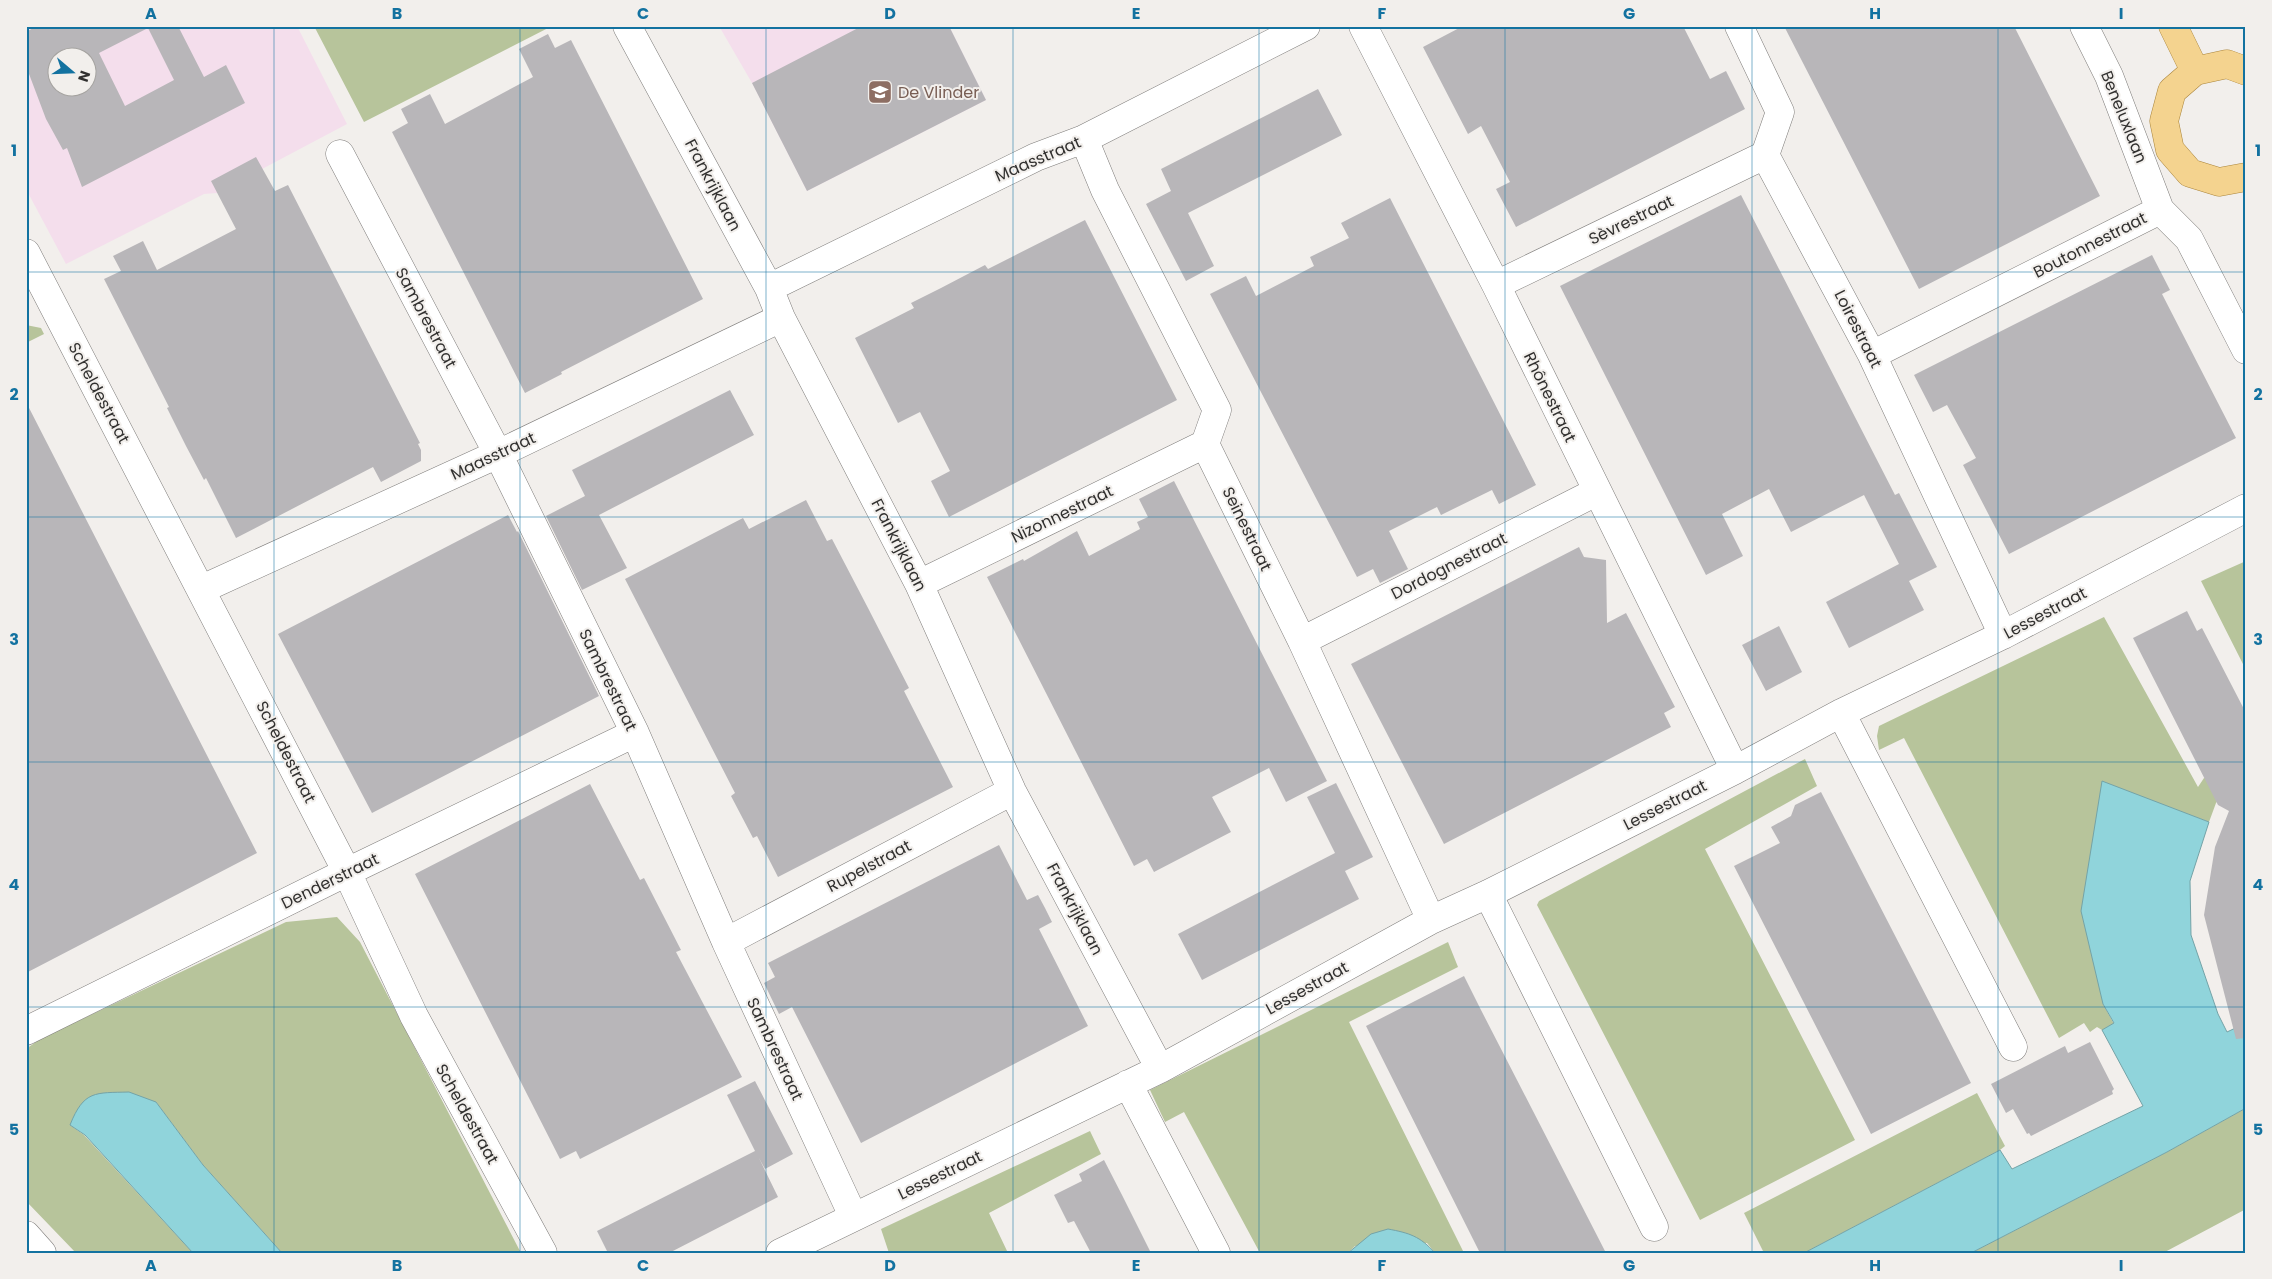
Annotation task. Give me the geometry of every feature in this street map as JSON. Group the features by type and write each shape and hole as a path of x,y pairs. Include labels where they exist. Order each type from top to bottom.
{"main road":[{"path":"2173,26 2195,71"},
{"path":"2246,71 2227,64 2195,71 2172,91 2164,121 2170,150 2190,173 2220,182 2246,177"}],"street":[{"name":"Frankrijklaan","path":"627,26 768,288 919,584 1012,791 1160,1069"},
{"name":"Maasstraat","path":"768,288 1036,156 1084,139 1306,26"},
{"name":"Rhônestraat","path":"1363,26 1496,285 1596,492 1735,770"},
{"path":"1739,26 1780,112 1765,155"},
{"name":"Beneluxlaan","path":"2084,26 2109,76 2160,210"},
{"path":"1084,139 1105,190 1217,410 1205,444"},
{"name":"Sambrestraat","path":"340,154 498,454 635,734 726,942 853,1216"},
{"name":"Sèvrestraat","path":"1496,285 1765,155"},
{"name":"Loirestraat","path":"1765,155 1872,356 2003,635"},
{"name":"Boutonnestraat","path":"1872,356 2160,210 2190,239 2246,350"},
{"name":"Scheldestraat","path":"30,268 202,590 347,872 414,1016 543,1253"},
{"name":"Maasstraat","path":"202,590 498,454 782,318"},
{"name":"Nizonnestraat","path":"919,584 1205,444"},
{"name":"Seinestraat","path":"1205,444 1302,641 1431,920"},
{"name":"Dordognestraat","path":"1302,641 1596,492"},
{"name":"Lessestraat","path":"780,1253 1160,1069 1431,920 1488,894 1735,770 1841,713 2003,635 2246,508"},
{"path":"1841,713 2013,1047"},
{"name":"Denderstraat","path":"26,1030 347,872 635,734"},
{"name":"Rupelstraat","path":"726,942 1012,791"},
{"path":"1488,894 1654,1226"},
{"path":"1128,1084 1216,1253"}],"shaded area":[{"path":"26,26 297,26 347,124 217,193 204,194 66,264 26,189"},
{"path":"719,26 949,26 986,100 807,191 752,83"}],"green space":[{"path":"314,26 552,26 364,122"},
{"path":"26,325 41,328 44,334 26,343"},
{"path":"2246,561 2246,670 2201,581"},
{"path":"2104,617 2198,787 2204,778 2231,781 2216,803 2209,822 2102,782 2103,1004 2114,1024 2102,1030 2097,1027 2090,1032 2084,1023 2059,1038 1904,738 1879,750 1877,736 1879,726"},
{"path":"1805,759 1817,786 1705,849 1855,1140 1700,1220 1537,905 1539,901"},
{"path":"337,917 360,942 521,1253 282,1253 203,1165 156,1102 70,1125 84,1135 193,1253 76,1253 26,1201 26,1049 40,1039 286,922"},
{"path":"1448,942 1458,967 1349,1022 1464,1253 1435,1253 1427,1243 1355,1246 1348,1253 1260,1253 1184,1112 1165,1122 1150,1090"},
{"path":"1977,1093 2005,1146 2000,1150 1804,1253 1764,1253 1744,1213"},
{"path":"2246,1108 2246,1209 2163,1253 1971,1253 2167,1152"},
{"path":"1090,1131 1101,1154 989,1213 1008,1253 889,1253 881,1229"}],"water":[{"path":"2102,781 2209,822 2190,881 2191,935 2218,1014 2227,1032 2246,1023 2246,1108 2167,1152 1971,1253 1804,1253 2000,1150 2012,1169 2143,1106 2102,1030 2114,1023 2103,1004 2081,911"},
{"path":"129,1092 156,1102 203,1165 282,1253 193,1253 85,1135 70,1125 80,1105 86,1099 99,1094"},
{"path":"1388,1229 1414,1236 1435,1253 1348,1253 1371,1234"}],"building":[{"path":"37,26 178,26 204,77 226,65 245,103 82,187 67,148 63,150 46,119 26,66 26,32","holes":["148,28 174,80 125,106 99,53"]},
{"path":"862,26 949,26 986,100 807,191 752,83"},
{"path":"1463,26 1683,26 1710,79 1726,71 1745,109 1516,227 1496,189 1510,182 1481,126 1468,134 1423,47"},
{"path":"1784,26 2014,26 2100,196 1919,289"},
{"path":"548,34 555,48 571,40 703,299 561,372 562,374 525,393 392,132 408,123 401,109 430,94 445,124 533,77 519,49"},
{"path":"1318,89 1342,135 1188,213 1214,266 1186,281 1146,204 1171,191 1161,169"},
{"path":"256,157 275,191 288,185 420,443 418,444 421,450 421,461 381,482 373,467 236,538 206,478 204,480 186,446 167,408 169,407 104,279 121,271 113,256 143,241 157,270 236,229 211,181"},
{"path":"1741,195 1895,495 1899,493 1937,567 1909,581 1924,610 1849,648 1826,602 1899,564 1864,495 1791,532 1769,489 1722,514 1743,556 1706,575 1560,286"},
{"path":"1390,198 1536,485 1499,504 1492,490 1441,515 1437,507 1389,531 1408,569 1380,583 1373,569 1357,577 1210,294 1246,276 1256,296 1314,266 1310,257 1349,238 1341,223"},
{"path":"1085,220 1177,400 949,517 931,481 950,471 920,412 898,423 855,338 914,308 911,303 985,265 988,269"},
{"path":"2152,255 2170,290 2162,294 2236,438 2009,554 1963,465 1976,458 1947,405 1933,412 1914,375"},
{"path":"730,390 754,435 599,515 627,568 582,590 546,516 585,496 572,470"},
{"path":"26,402 257,853 26,973"},
{"path":"1174,481 1327,781 1286,802 1269,768 1212,797 1231,832 1154,872 1147,859 1134,866 987,577 1023,559 1024,561 1077,531 1089,556 1140,529 1137,522 1148,517 1139,499"},
{"path":"806,500 827,541 832,539 909,688 904,691 953,787 778,877 757,836 753,838 731,796 735,793 625,579 743,518 749,529"},
{"path":"508,515 518,531 599,696 372,813 278,634"},
{"path":"1579,547 1584,557 1606,560 1607,623 1626,613 1675,707 1664,713 1671,727 1444,844 1351,664"},
{"path":"2187,611 2197,631 2202,628 2246,713 2246,1038 2236,1039 2204,915 2215,847 2229,811 2218,805 2133,638"},
{"path":"1779,626 1802,672 1766,691 1742,645"},
{"path":"1336,783 1373,857 1345,871 1359,899 1202,980 1178,934 1335,853 1307,797"},
{"path":"590,784 640,880 644,878 681,950 676,952 742,1077 580,1159 576,1151 560,1159 415,874"},
{"path":"1821,792 1971,1083 1871,1134 1734,866 1780,843 1771,827 1791,816 1795,805"},
{"path":"999,845 1027,900 1038,895 1052,922 1039,929 1088,1026 861,1143 792,1007 779,1014 764,983 775,977 768,963"},
{"path":"1464,976 1606,1253 1480,1253 1366,1026"},
{"path":"2090,1042 2114,1089 2112,1091 2113,1094 2031,1136 2029,1133 2027,1134 2013,1109 2006,1113 1991,1084 2065,1046 2068,1053"},
{"path":"755,1081 793,1154 765,1169 759,1158 778,1197 669,1253 608,1253 597,1231 755,1151 727,1095"},
{"path":"1104,1160 1151,1253 1091,1253 1074,1221 1068,1223 1054,1195 1082,1181 1079,1174"}],"place":[{"name":"De Vlinder","path":"880,92"}]}
